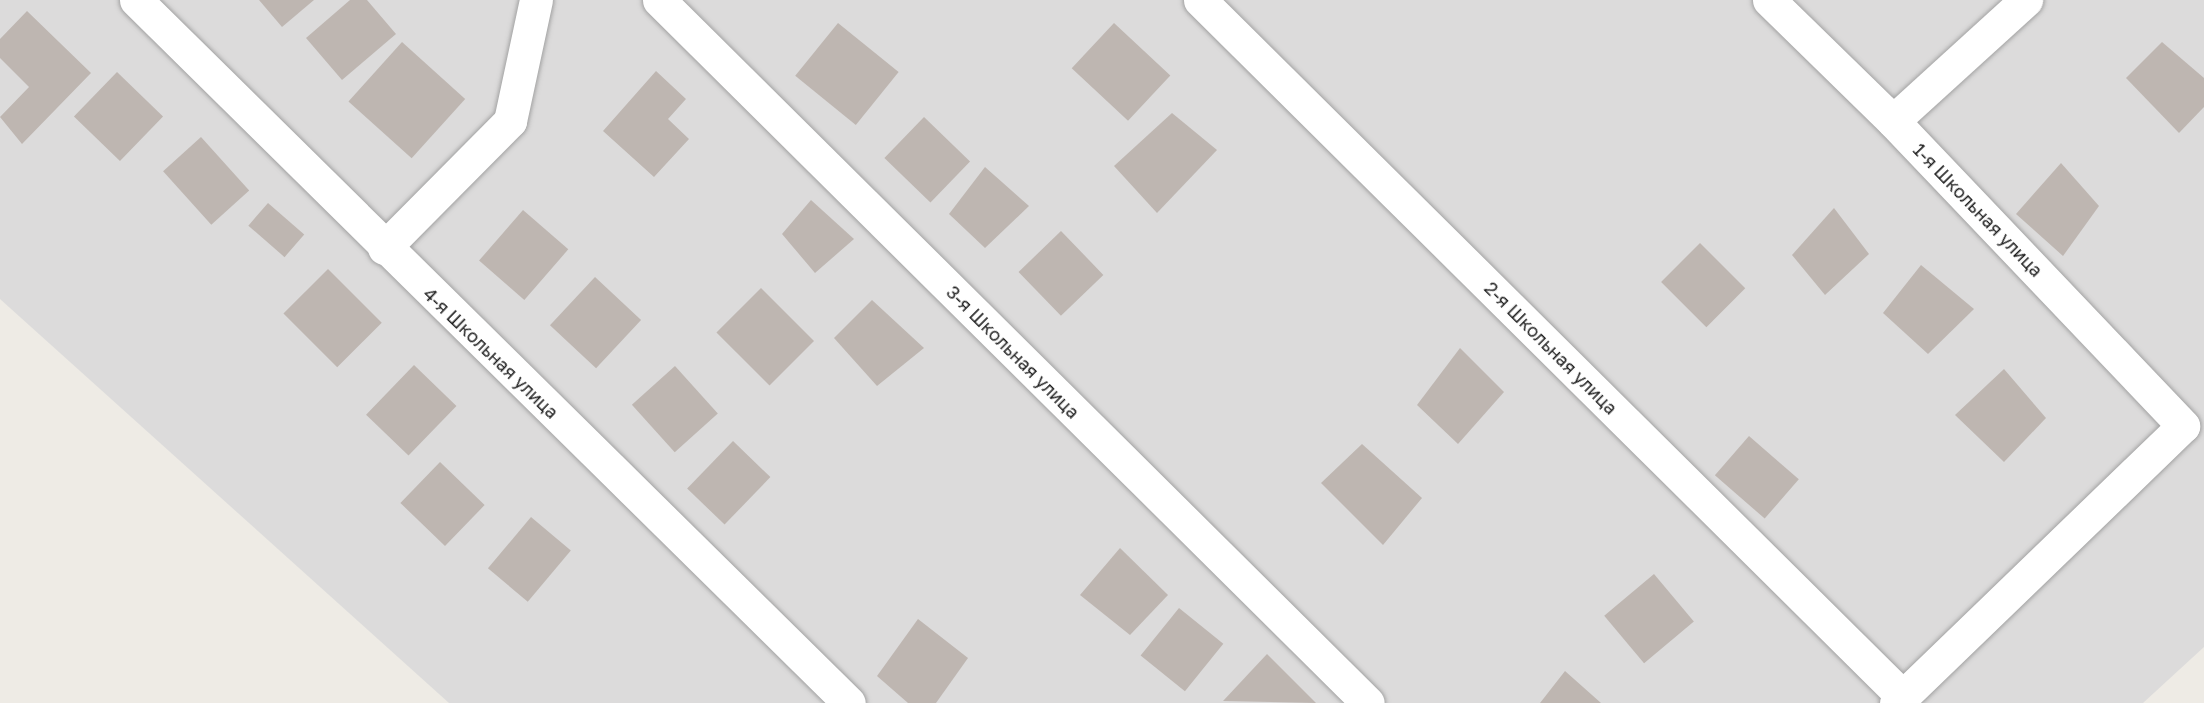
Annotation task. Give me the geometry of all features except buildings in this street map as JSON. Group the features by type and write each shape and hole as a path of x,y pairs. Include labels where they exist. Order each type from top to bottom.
{"street":[{"name":"4-я Школьная улица","path":"136,0 384,248 849,703"},
{"path":"384,248 510,121 536,0"},
{"name":"3-я Школьная улица","path":"659,0 1368,703"},
{"name":"2-я Школьная улица","path":"1200,0 1899,700"},
{"name":"1-я Школьная улица","path":"1768,0 1893,121 2183,426 1899,700"},
{"path":"1893,121 2026,0"}],"shaded area":[{"path":"0,0 2204,0 2204,647 2143,703 449,703 0,299"}]}
